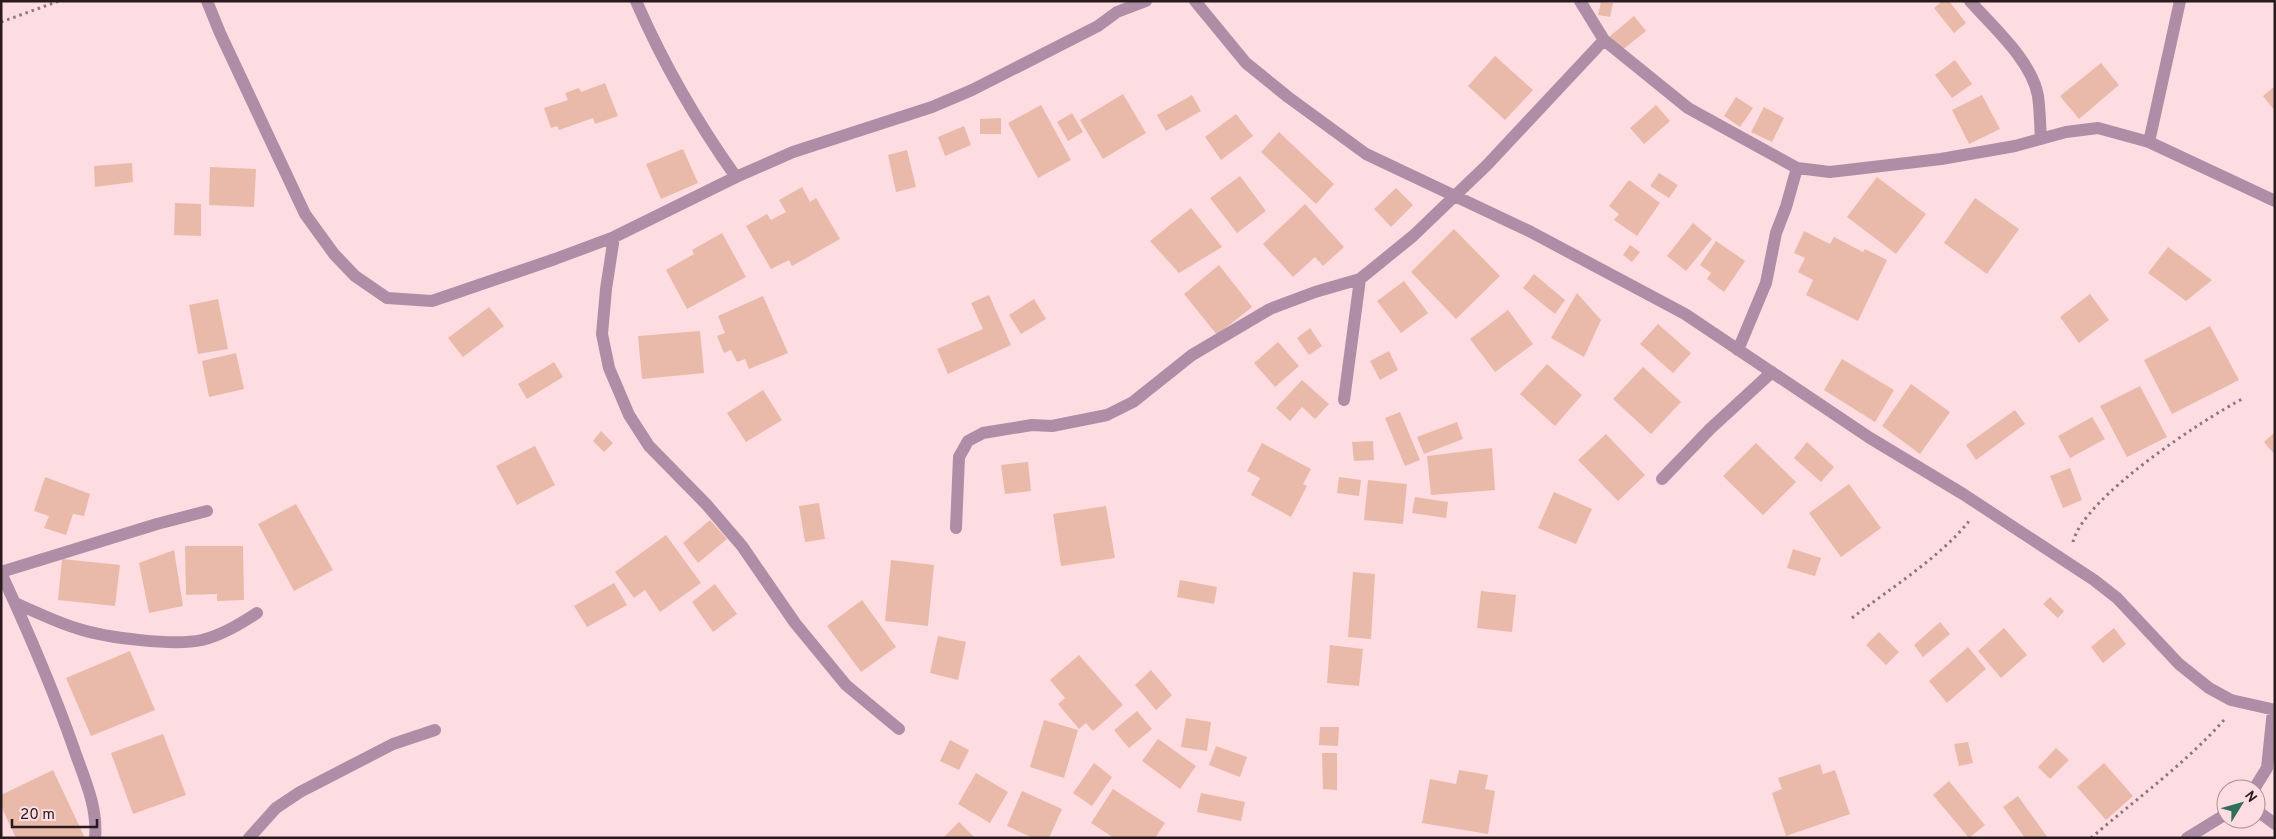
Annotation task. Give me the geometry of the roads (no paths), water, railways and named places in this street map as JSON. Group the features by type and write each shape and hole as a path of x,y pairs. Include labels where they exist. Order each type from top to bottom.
{"street":[{"path":"207,1 305,214 334,254 355,276 387,298 432,301 614,237 736,177 793,152 932,107 972,90 1098,26 1117,12 1146,1"},
{"path":"636,1 649,32 690,109 736,177"},
{"path":"1195,1 1246,63 1288,97 1366,154 1531,232 1685,314 1870,438 2068,562 2117,598 2179,664 2210,688 2231,700 2274,710 2267,768 2260,779"},
{"path":"1580,1 1604,40 1688,108 1797,168 1830,172 1916,162 2015,146 2066,132 2098,128 2149,142 2275,201"},
{"path":"1970,1 2009,44 2030,72 2038,95 2041,139"},
{"path":"2149,142 2180,1"},
{"path":"956,528 960,457 968,441 983,433 1032,425 1052,426 1107,415 1133,402 1192,354 1270,309 1360,278 1413,236 1487,165 1604,40"},
{"path":"1738,350 1766,283 1776,233 1786,207 1797,168"},
{"path":"614,237 606,289 602,334 610,368 629,415 648,446 706,504 742,546 794,623 846,685 899,729"},
{"path":"1344,400 1360,278"},
{"path":"1662,479 1710,429 1772,372"},
{"path":"95,838 97,824 92,798 60,710 1,572 207,511"},
{"path":"15,603 80,630 129,638 175,641 202,640 230,629 257,613"},
{"path":"249,838 276,808 300,792 392,744 435,730"},
{"path":"2187,838 2216,820"}]}
